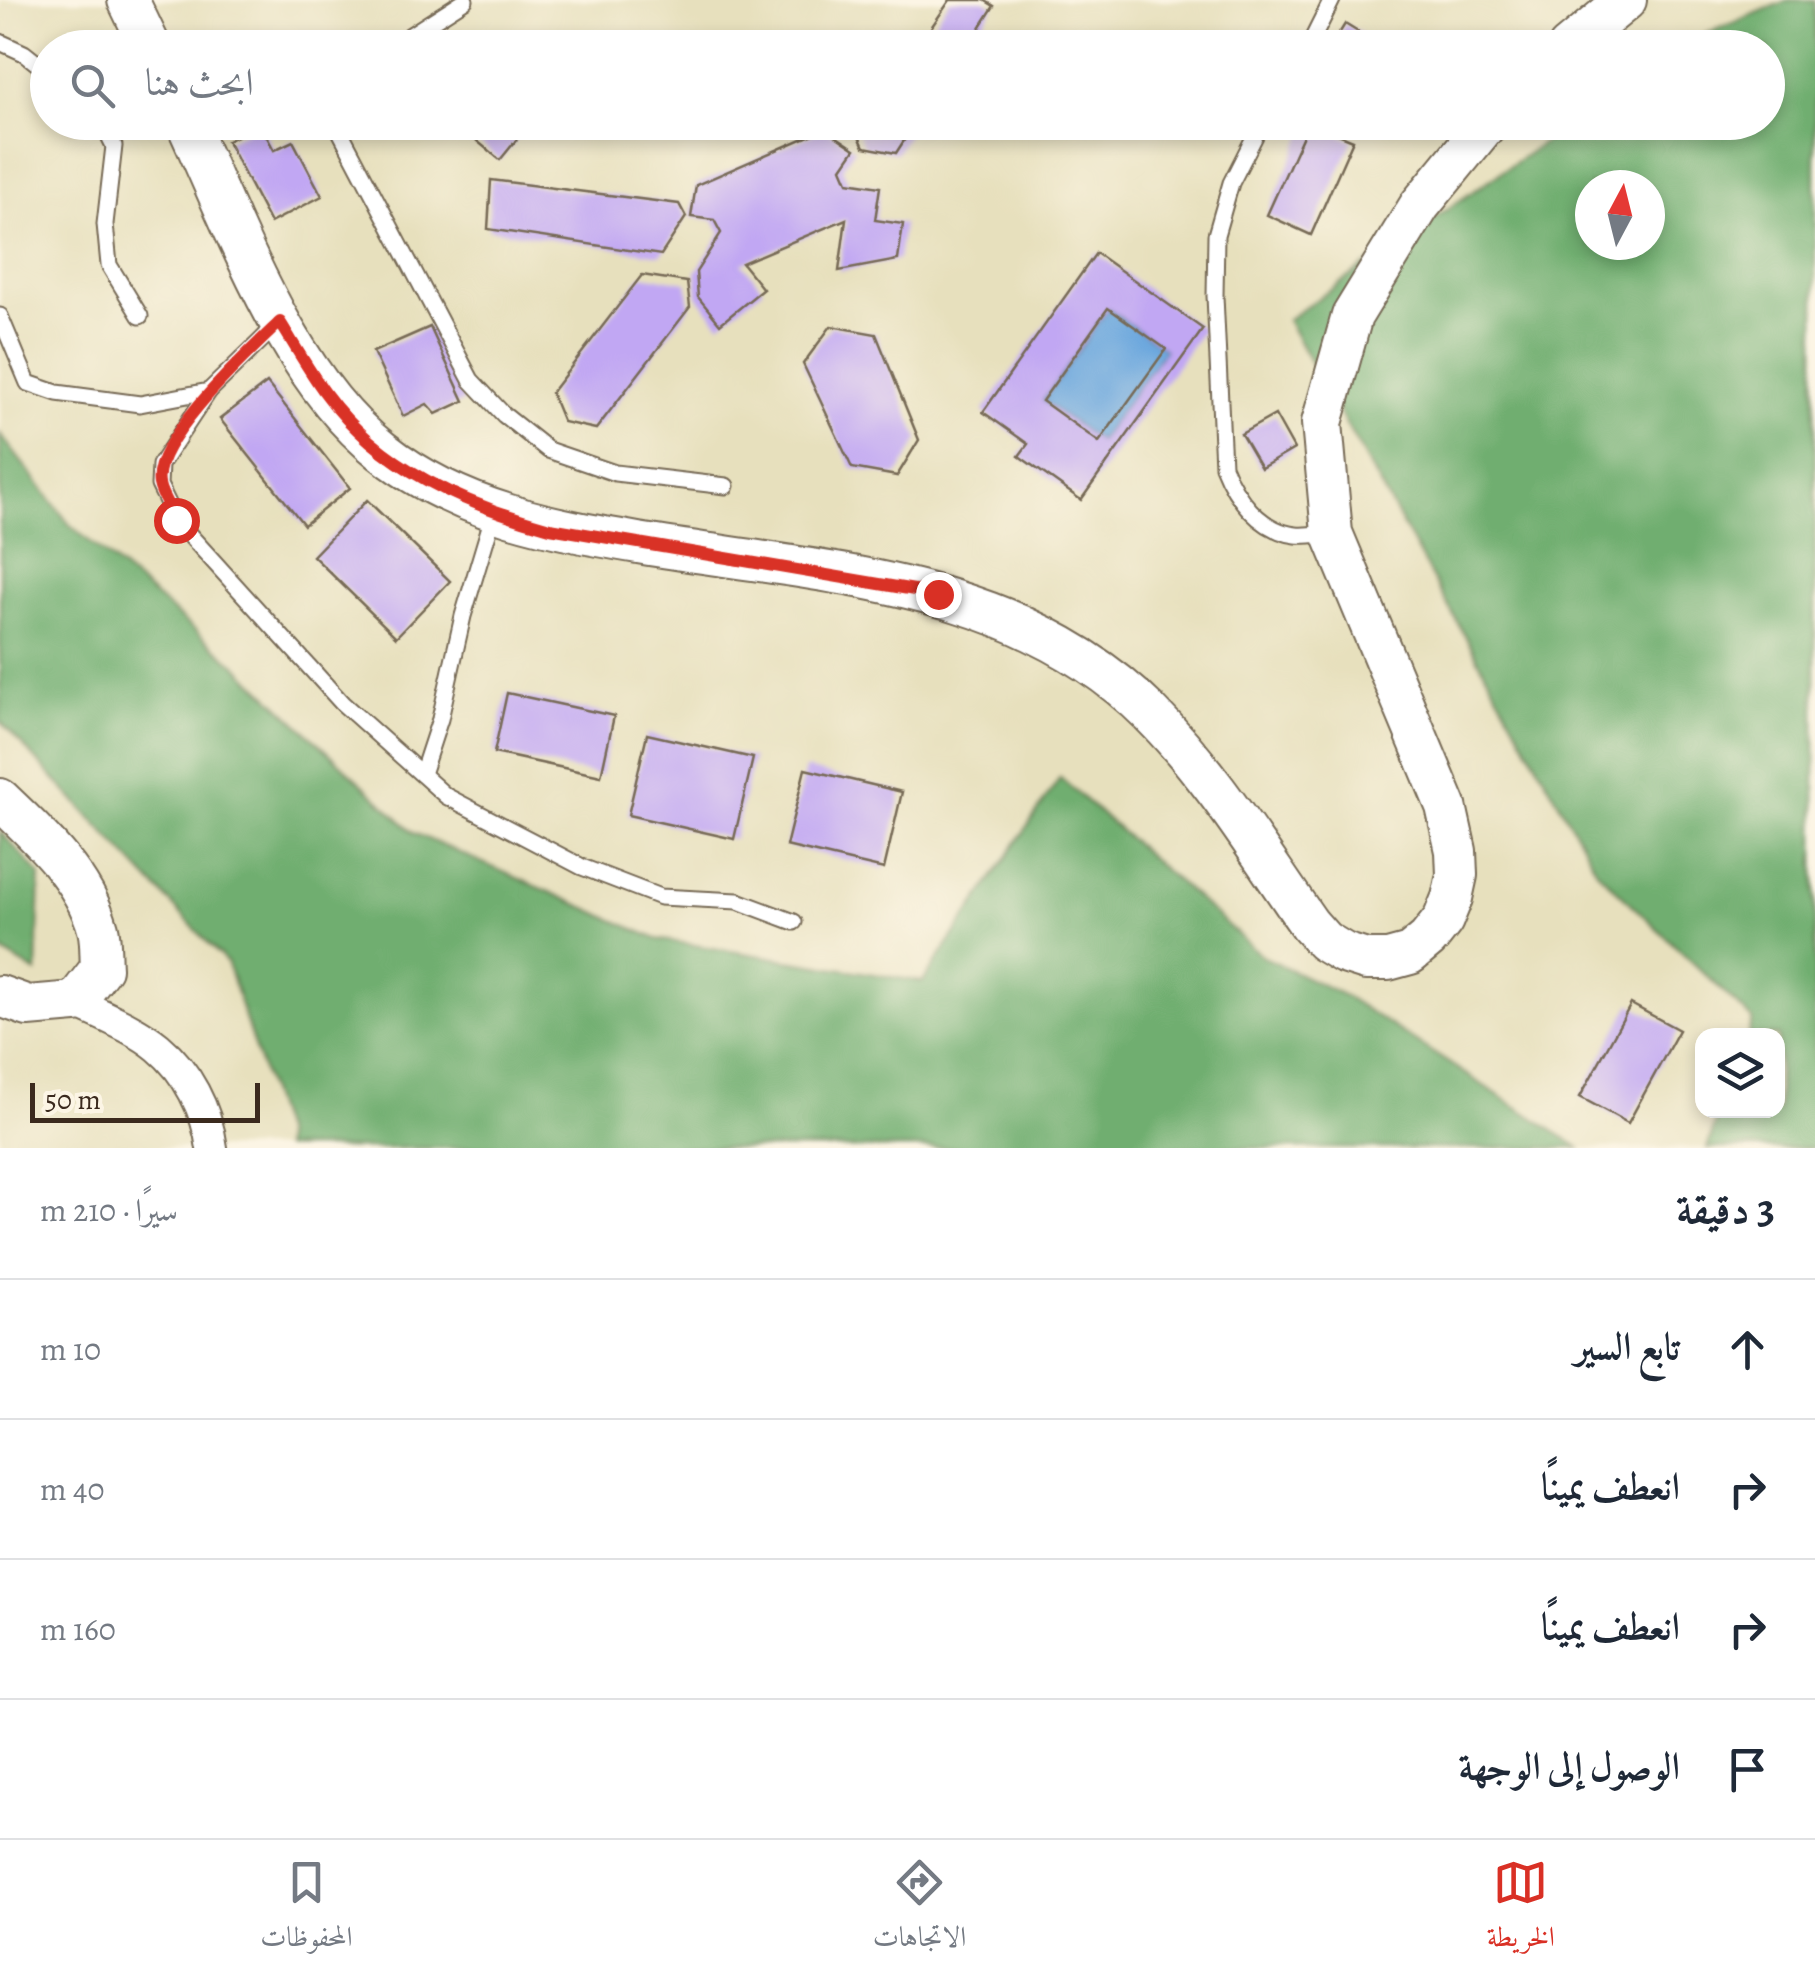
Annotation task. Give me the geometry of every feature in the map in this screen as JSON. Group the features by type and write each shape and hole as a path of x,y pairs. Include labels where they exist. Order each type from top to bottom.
{"street":[{"path":"128,0 142,30"},
{"path":"1590,30 1626,0"},
{"path":"194,140 280,322 326,394 361,433 405,468 494,512 550,528 938,594 1028,628 1084,661 1148,710 1211,784 1309,924 1324,941 1366,960 1410,954 1428,939 1443,920 1452,898 1457,875 1456,851 1439,784 1332,533 1322,423 1352,316 1420,205 1473,140"},
{"path":"0,799 40,836 79,889 98,929 101,968 75,1002"},
{"path":"0,996 28,1006 75,1002 156,1045 189,1081 212,1148"}],"lane":[{"path":"433,0 436,19"},
{"path":"419,30 465,0"},
{"path":"1317,30 1332,0"},
{"path":"0,42 30,58"},
{"path":"111,140 114,146 105,224 109,265 140,316"},
{"path":"345,140 471,380 504,415 548,450 615,473 726,486"},
{"path":"1253,140 1231,182 1216,236 1215,314 1223,466 1232,491 1266,526 1295,535 1332,533"},
{"path":"0,316 28,382 57,393 140,404 209,391"},
{"path":"280,322 209,391 160,465 159,485 176,520 342,704 446,796 520,836 660,898 738,901 794,922"},
{"path":"422,774 494,512"}],"green space":[{"path":"1788,0 1815,0 1815,1148 1707,1148 1718,1118 1785,1118 1785,1028 1750,1028 1753,1020 1598,872 1287,320 1547,140 1785,140 1785,30 1715,30"},
{"path":"0,434 70,525 236,665 414,833 657,939 923,982 1060,778 1262,956 1345,996 1580,1148 283,1148 283,1135 227,963 0,721"},
{"path":"0,831 40,875 37,973 0,950"}],"water":[{"path":"1108,308 1166,349 1099,442 1042,401"}],"building":[{"path":"950,0 984,0 994,6 979,30 929,30"},
{"path":"269,140 274,150 293,141 322,196 270,223 227,141"},
{"path":"476,140 516,140 500,160"},
{"path":"800,140 842,140 855,149 842,168 848,182 880,187 875,220 903,224 898,260 839,271 846,219 742,263 763,289 720,324 698,297 696,272 721,233 714,220 691,217 696,185"},
{"path":"861,140 904,140 896,153 864,147"},
{"path":"1301,140 1353,140 1311,235 1267,215"},
{"path":"491,180 679,204 686,217 661,255 488,229"},
{"path":"1096,253 1203,329 1081,500 1019,456 1028,444 983,412","holes":["1108,308 1166,349 1099,442 1042,401"]},
{"path":"642,275 687,282 690,307 596,429 563,422 551,393"},
{"path":"831,326 876,334 919,440 897,476 852,468 803,364"},
{"path":"430,327 464,401 436,414 427,404 403,416 373,352"},
{"path":"267,383 350,488 304,525 220,419"},
{"path":"1275,415 1294,449 1261,468 1241,434"},
{"path":"367,500 450,581 396,637 313,556"},
{"path":"507,693 614,716 601,776 494,753"},
{"path":"647,734 753,758 734,839 628,815"},
{"path":"805,769 902,792 884,869 786,846"},
{"path":"1631,1004 1679,1030 1628,1123 1580,1097"}],"route":[{"path":"176,520 159,485 160,465 209,391 280,322 326,394 381,451 430,483 494,512 550,528 938,594"}]}
